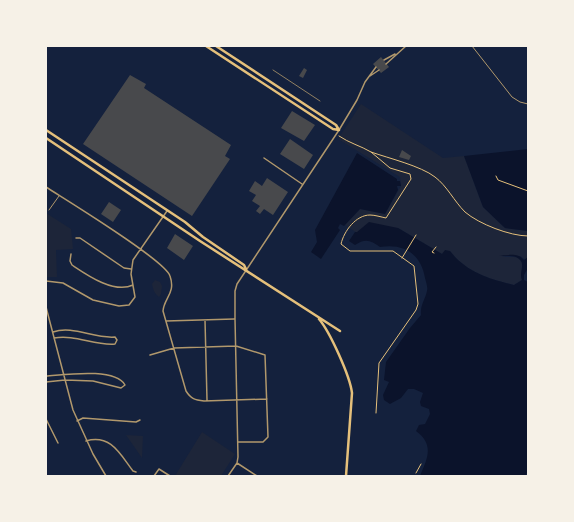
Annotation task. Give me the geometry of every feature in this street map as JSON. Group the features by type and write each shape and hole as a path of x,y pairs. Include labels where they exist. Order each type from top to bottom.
{"main road":[{"path":"206,46 333,130 339,130"},
{"path":"216,46 336,125 339,130"},
{"path":"46,130 167,211 244,265 246,269"},
{"path":"46,138 340,331"},
{"path":"68,152 71,147"},
{"path":"312,313 321,321 344,366 351,386 352,393 346,476"}],"street":[{"path":"386,64 406,46"},
{"path":"472,46 512,97 520,102 528,104"},
{"path":"384,60 396,54"},
{"path":"228,476 237,463 238,442 235,291 246,269 339,130 357,100 368,77 376,67"},
{"path":"368,77 379,70"},
{"path":"264,158 302,184"},
{"path":"46,187 162,264 170,275 171,292 163,308 186,391 190,397 196,400 207,401 267,399"},
{"path":"49,210 59,196"},
{"path":"46,281 63,283 93,300 125,306 134,300 135,297 131,269 133,260 167,211"},
{"path":"76,238 80,238 124,268 131,269"},
{"path":"71,254 70,261 72,265 97,281 123,288 133,285"},
{"path":"46,308 77,420 86,441 106,476"},
{"path":"166,321 235,319"},
{"path":"205,320 207,401"},
{"path":"53,332 71,330 104,338 115,337 117,340 115,344 106,345 64,337 54,338"},
{"path":"150,355 174,348 236,346 265,355 267,440 263,442 238,442"},
{"path":"46,376 63,373 103,375 122,381 125,385 121,388 102,382 65,380 46,382"},
{"path":"77,420 83,418 136,422 140,420"},
{"path":"46,419 49,422 58,443"},
{"path":"86,441 94,439 107,440 113,444 133,471 136,472"},
{"path":"237,463 257,476"},
{"path":"154,476 159,469 170,476"}],"path":[{"path":"336,134 371,152 432,175 442,183 465,212 479,220 501,230 528,236"},
{"path":"371,152 390,168 410,174 410,179 386,218 370,215 364,216 346,230 341,243 348,250 391,251 415,267 418,304 416,310 379,363 376,413"},
{"path":"496,176 498,180 528,191"},
{"path":"402,258 416,235"},
{"path":"434,253 432,252 436,247"},
{"path":"416,473 421,464"}],"shaded area":[{"path":"361,104 443,158 464,156 483,207 505,228 528,231 528,257 526,260 520,256 502,256 515,257 522,262 522,280 514,285 479,274 463,264 450,251 442,254 398,228 357,233 345,225 360,209 385,214 401,186 400,177 338,139"},
{"path":"528,149 528,231 505,228 483,207 464,156"},
{"path":"357,153 397,179 397,181 400,181 401,186 397,186 398,190 385,214 360,209 344,226 340,224 338,228 340,230 321,259 311,252 317,242 315,230"},
{"path":"46,213 71,229 73,249 56,250 57,277 46,277"},
{"path":"369,222 398,228 442,254 445,250 450,251 463,264 479,274 514,285 522,280 522,265 520,259 512,256 499,255 516,255 524,260 528,257 528,268 524,275 524,280 528,282 528,471 525,476 420,476 428,452 426,442 416,431 419,425 425,424 430,414 429,409 421,406 420,402 423,393 414,389 408,389 401,398 390,404 384,400 383,395 389,382 384,380 386,362 421,315 422,305 427,291 427,284 420,262 410,252 397,247 380,247 368,241 362,241 355,245 349,241 355,232"},
{"path":"155,280 160,282 162,286 159,297 152,286"},
{"path":"202,432 235,454 221,476 175,476"},
{"path":"126,435 143,436 142,458"}],"building":[{"path":"381,57 389,67 381,73 373,64"},
{"path":"304,68 307,70 303,78 299,76"},
{"path":"130,75 146,84 144,88 231,145 225,156 230,159 192,216 83,144"},
{"path":"292,111 315,125 304,141 281,128"},
{"path":"290,139 313,155 304,169 280,154"},
{"path":"402,150 411,156 409,160 399,157"},
{"path":"267,178 288,192 273,215 264,209 260,214 256,211 260,206 252,201 256,195 249,191 255,181 262,186"},
{"path":"109,202 121,210 113,222 101,214"},
{"path":"175,234 193,246 184,260 167,248"}],"railway":[{"path":"273,70 320,101"}]}
